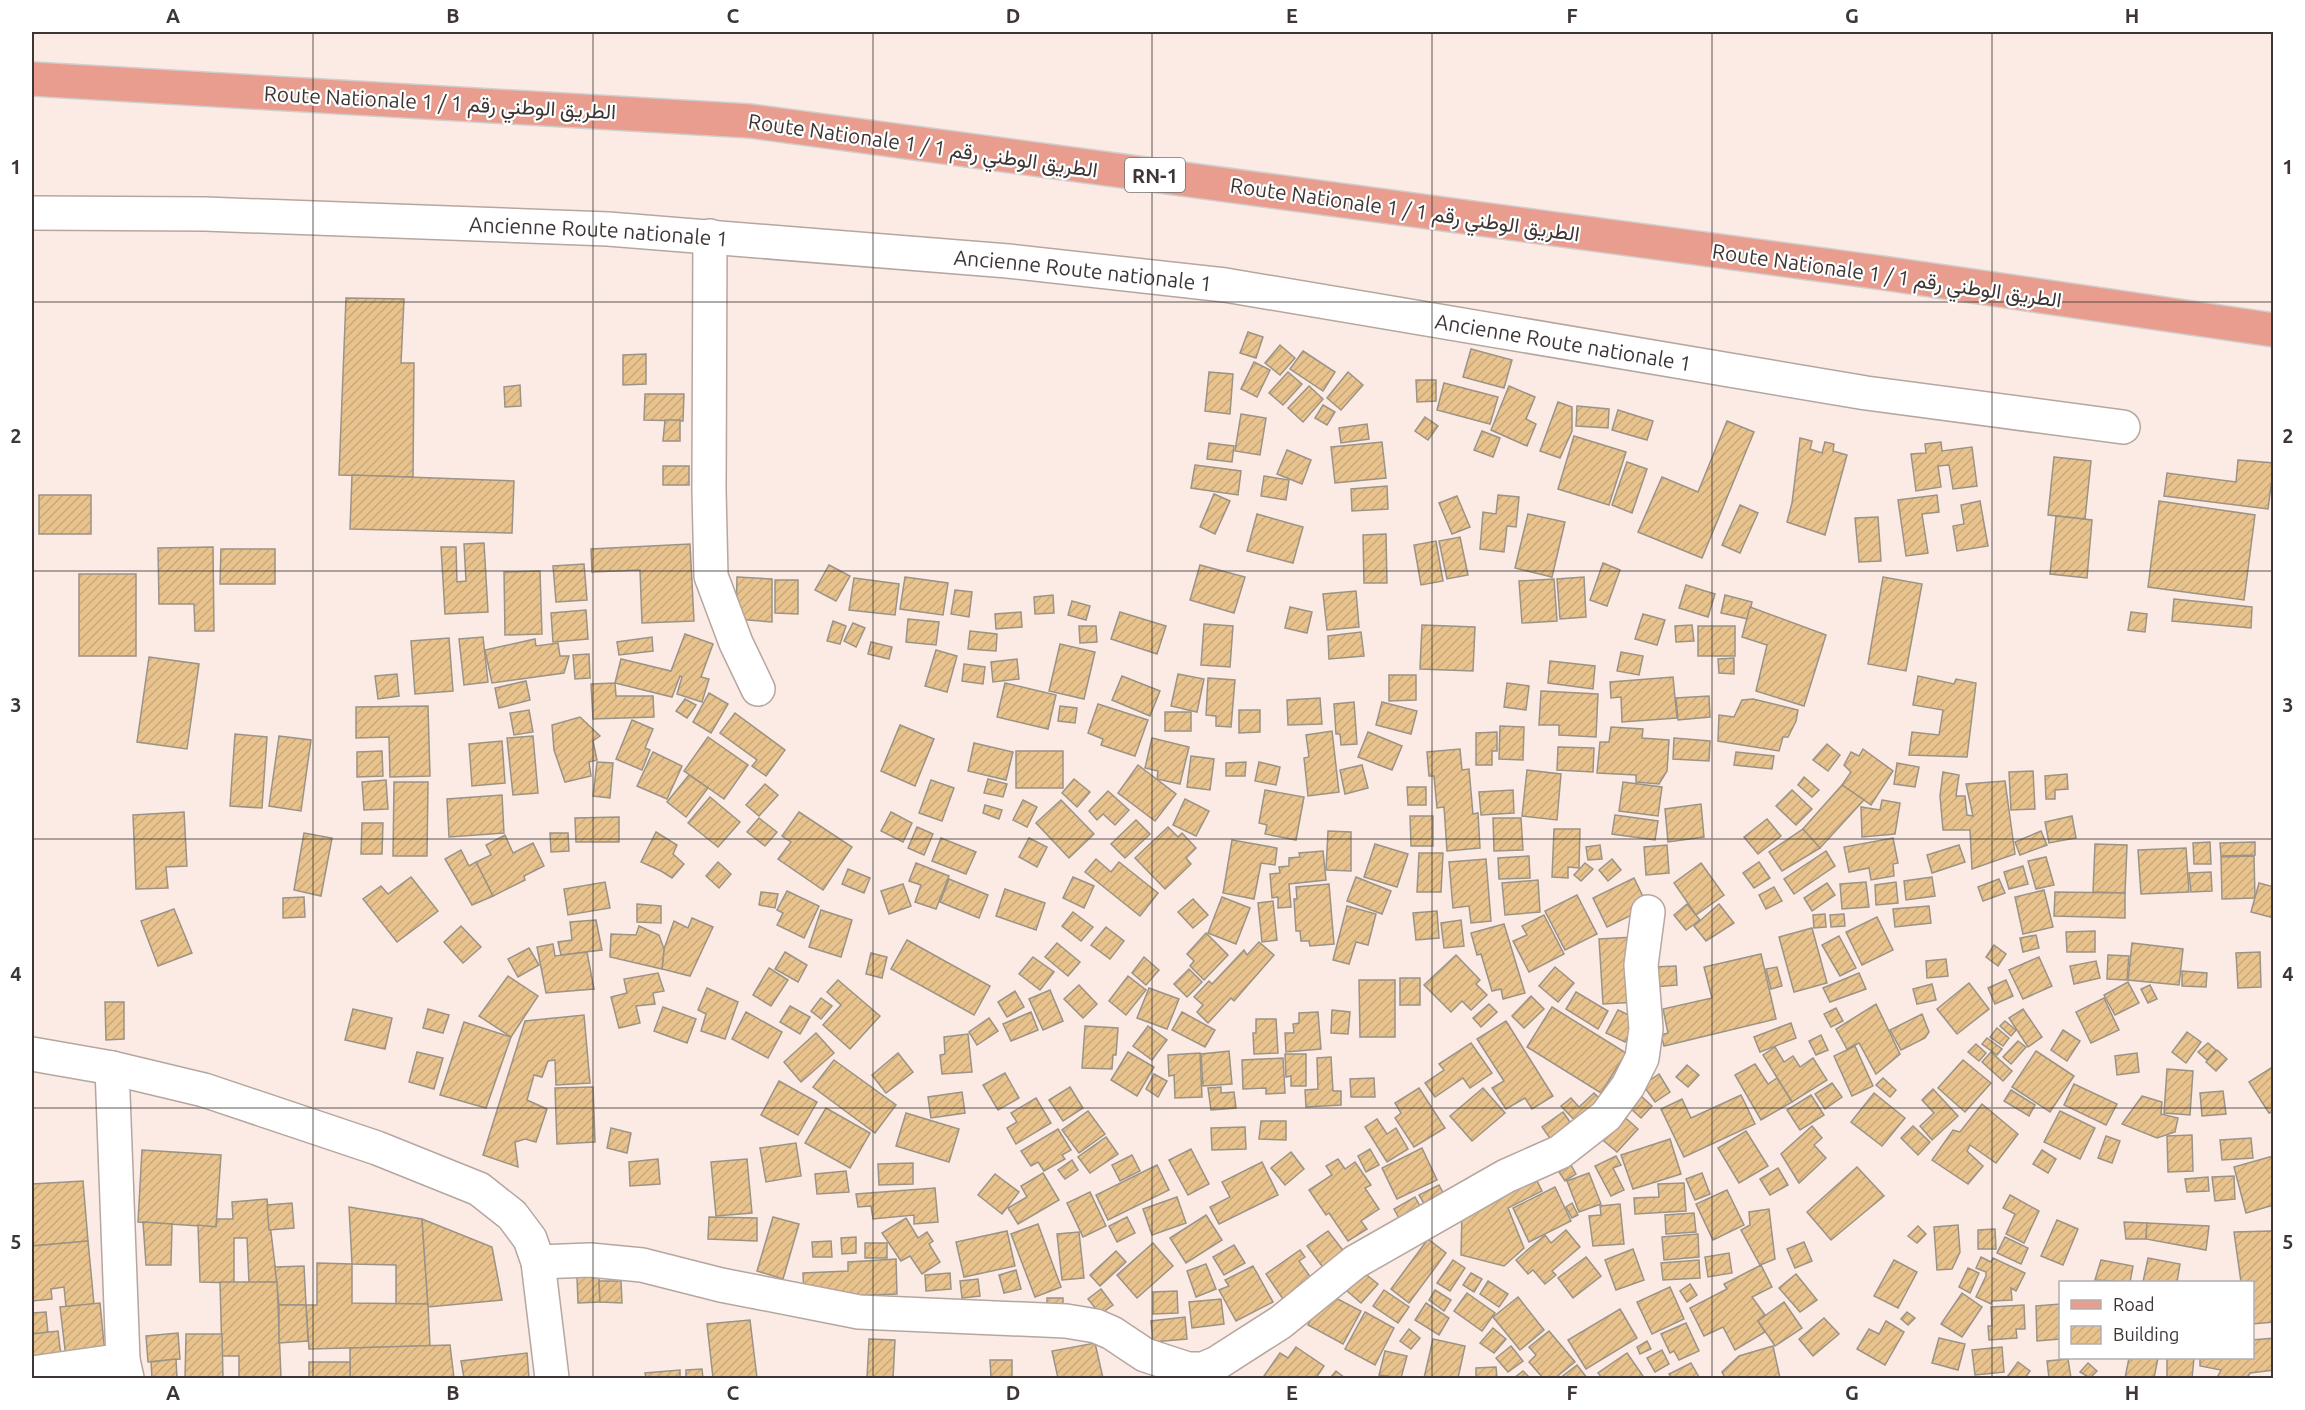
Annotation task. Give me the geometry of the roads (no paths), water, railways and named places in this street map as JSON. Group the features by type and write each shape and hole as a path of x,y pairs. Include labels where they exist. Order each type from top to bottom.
{"main road":[{"name":"Route Nationale 1 / الطريق الوطني رقم 1","path":"32,79 750,121 1872,271 2274,330"}],"street":[{"name":"Ancienne Route nationale 1","path":"32,213 205,214 608,229 1008,261 1225,285 1866,393 2123,427"},
{"path":"710,236 711,576 736,643 758,689"},
{"path":"538,1262 590,1260 642,1265 732,1287 859,1312 1055,1321 1096,1326 1113,1333 1145,1355 1188,1369 1203,1368 1217,1363 1281,1322 1354,1262 1506,1176 1560,1152 1606,1116 1628,1086 1642,1058 1646,1029 1641,965 1648,912"},
{"path":"32,1054 112,1068 204,1090 355,1140 479,1189 512,1215 530,1239 538,1262 552,1378"},
{"path":"32,1373 125,1369 112,1068"}]}
